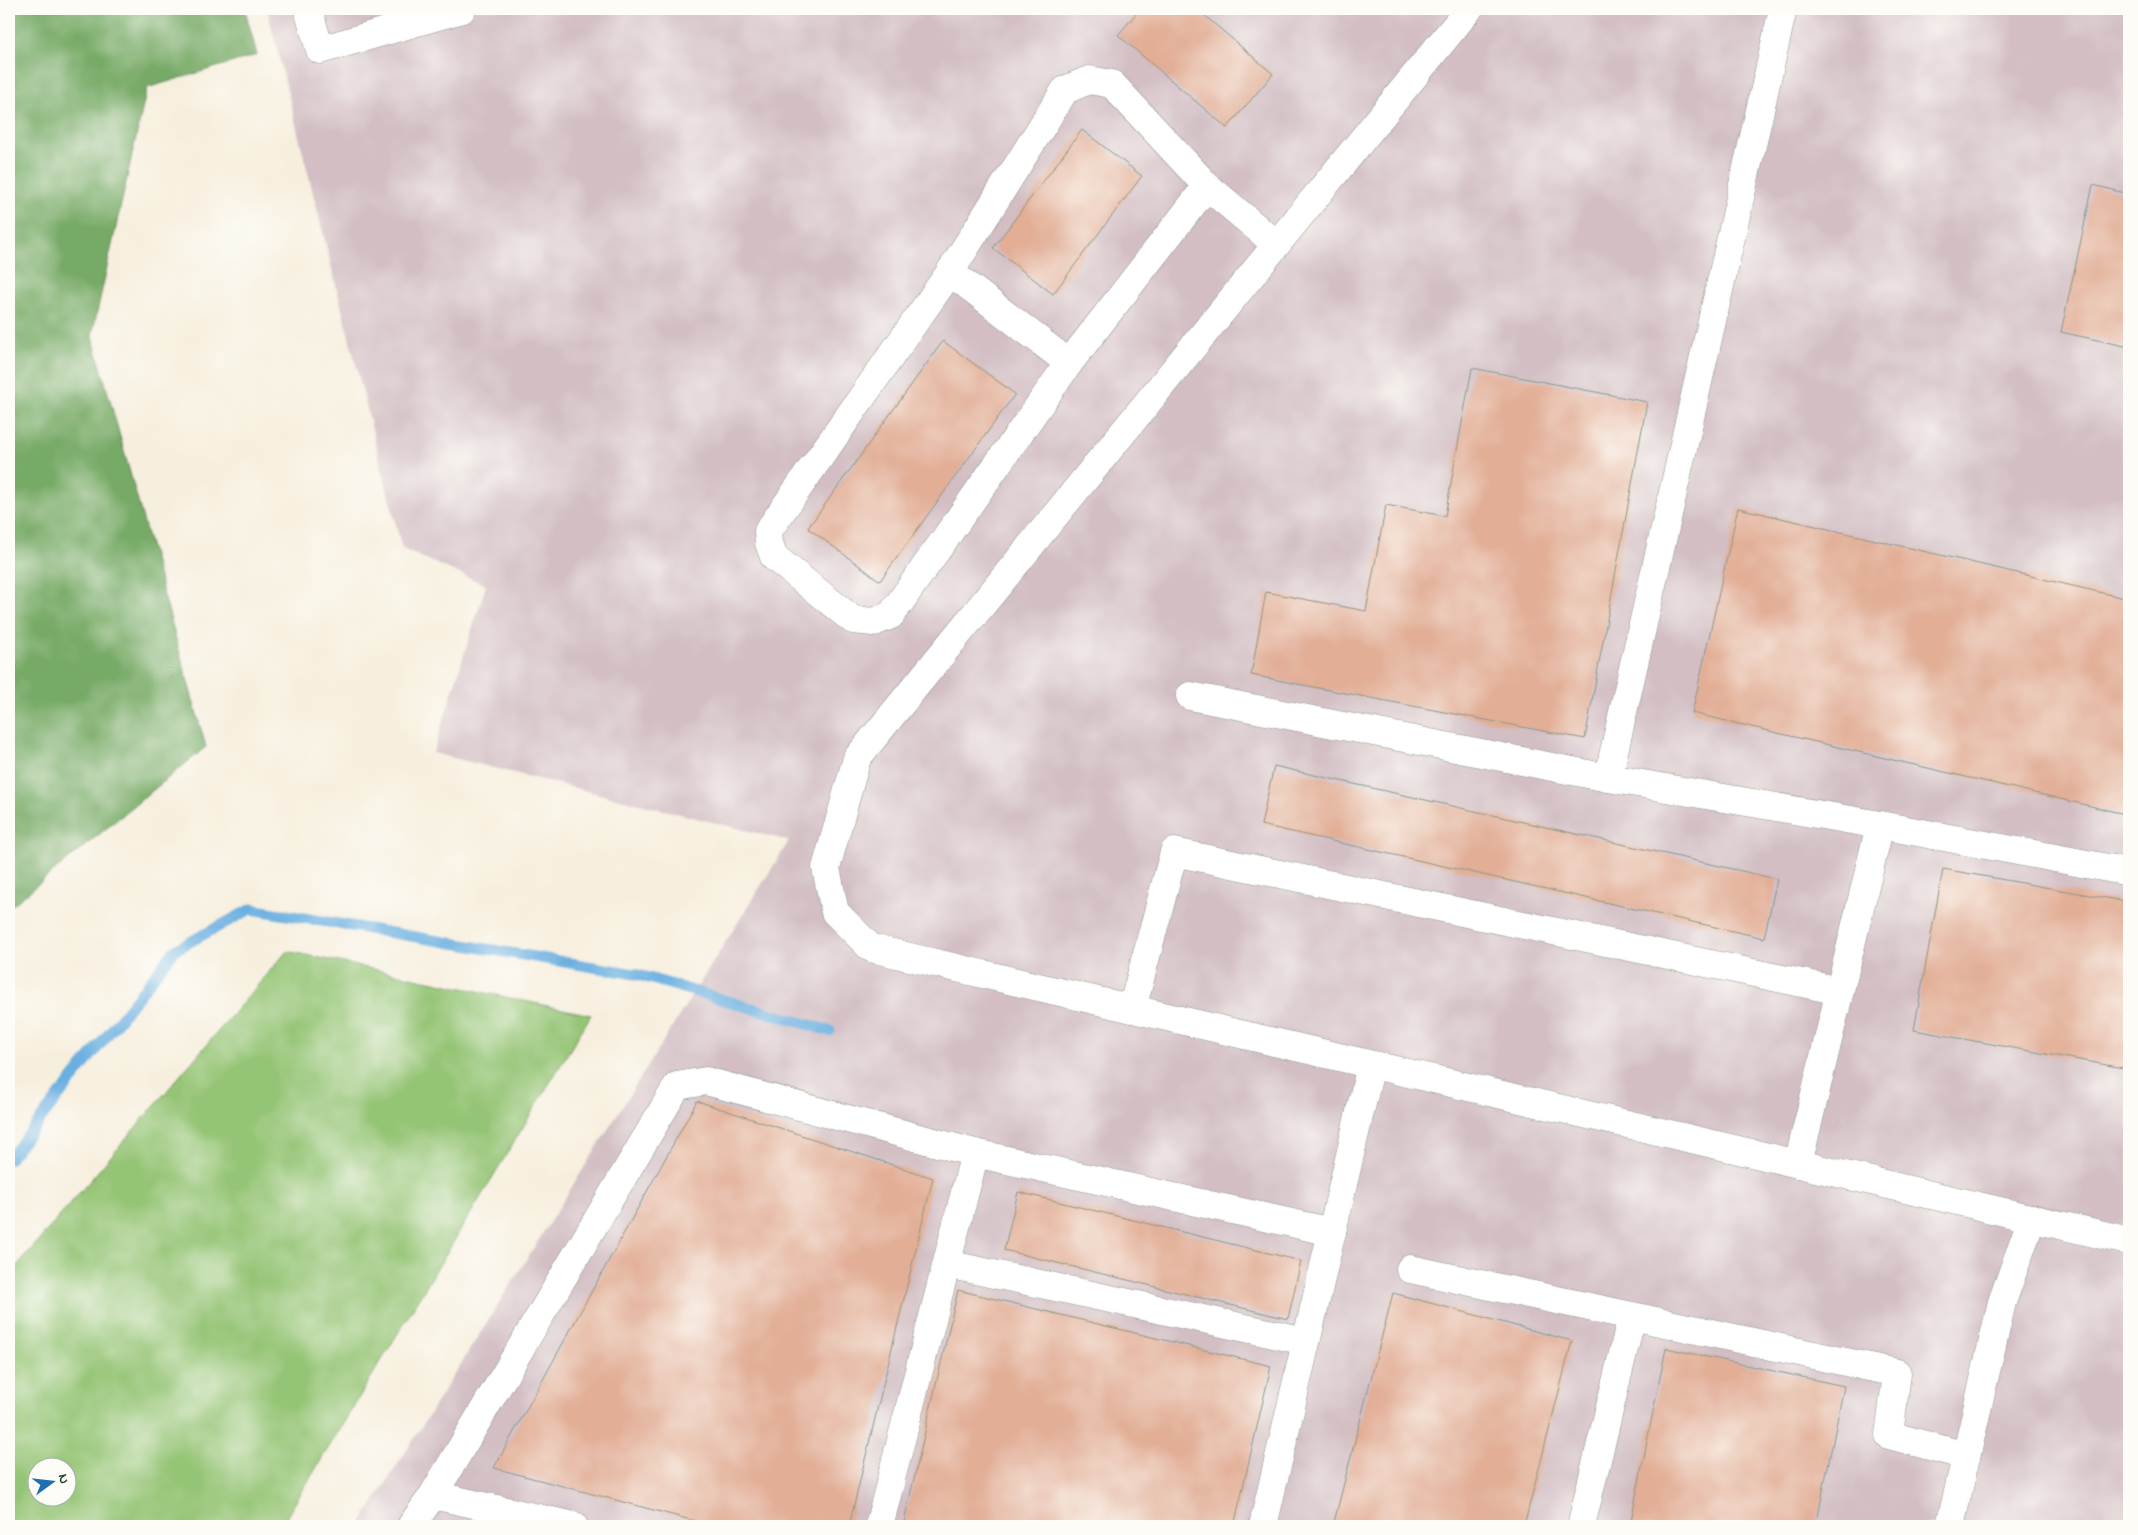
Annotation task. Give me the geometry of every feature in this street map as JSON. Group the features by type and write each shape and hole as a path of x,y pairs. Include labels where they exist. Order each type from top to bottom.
{"street":[{"path":"308,9 320,50 462,9"},
{"path":"1608,778 1783,9"},
{"path":"1463,11 1276,244 857,758 826,868 835,912 871,948 2129,1241"},
{"path":"1207,186 1069,363 891,615 874,622 853,620 774,557 769,543 768,532 950,272 1065,90 1089,80 1112,84 1207,186 1276,244"},
{"path":"950,272 1069,363"},
{"path":"1190,696 1608,778 1880,825 2129,872"},
{"path":"1798,1164 1880,825"},
{"path":"1132,1009 1174,852 1840,991"},
{"path":"1263,1526 1371,1065"},
{"path":"411,1526 433,1495 677,1086 706,1081 975,1153 1332,1232"},
{"path":"879,1526 975,1153"},
{"path":"1950,1526 2002,1302 2032,1218"},
{"path":"947,1264 1306,1341"},
{"path":"1410,1269 1897,1373 1889,1434 1966,1456"},
{"path":"1581,1526 1632,1316"},
{"path":"433,1495 574,1526"}],"shaded area":[{"path":"267,9 2129,9 2129,1526 359,1526 789,841 433,753 486,585 402,549"}],"green space":[{"path":"9,9 245,9 257,55 147,88 92,335 206,747 9,908"},
{"path":"287,951 591,1015 281,1526 9,1526 9,1275"}],"building":[{"path":"1140,9 1197,9 1273,74 1227,128 1118,35"},
{"path":"1082,130 1142,176 1053,294 993,248"},
{"path":"2093,185 2129,194 2129,347 2061,332"},
{"path":"943,341 1015,394 880,581 808,528"},
{"path":"1472,368 1647,402 1585,739 1251,675 1266,592 1366,611 1386,505 1445,516"},
{"path":"1738,508 2129,599 2129,815 1692,713"},
{"path":"1274,766 1777,879 1764,938 1261,825"},
{"path":"1943,869 2129,902 2129,1069 1914,1030"},
{"path":"697,1101 933,1178 849,1526 714,1526 494,1468"},
{"path":"1018,1192 1301,1261 1288,1319 1004,1250"},
{"path":"958,1290 1271,1366 1234,1526 903,1526"},
{"path":"1393,1293 1572,1341 1524,1526 1333,1526"},
{"path":"1666,1348 1844,1386 1816,1526 1630,1526"}],"waterway":[{"path":"9,1159 175,950 251,909 635,974 830,1031"}]}
